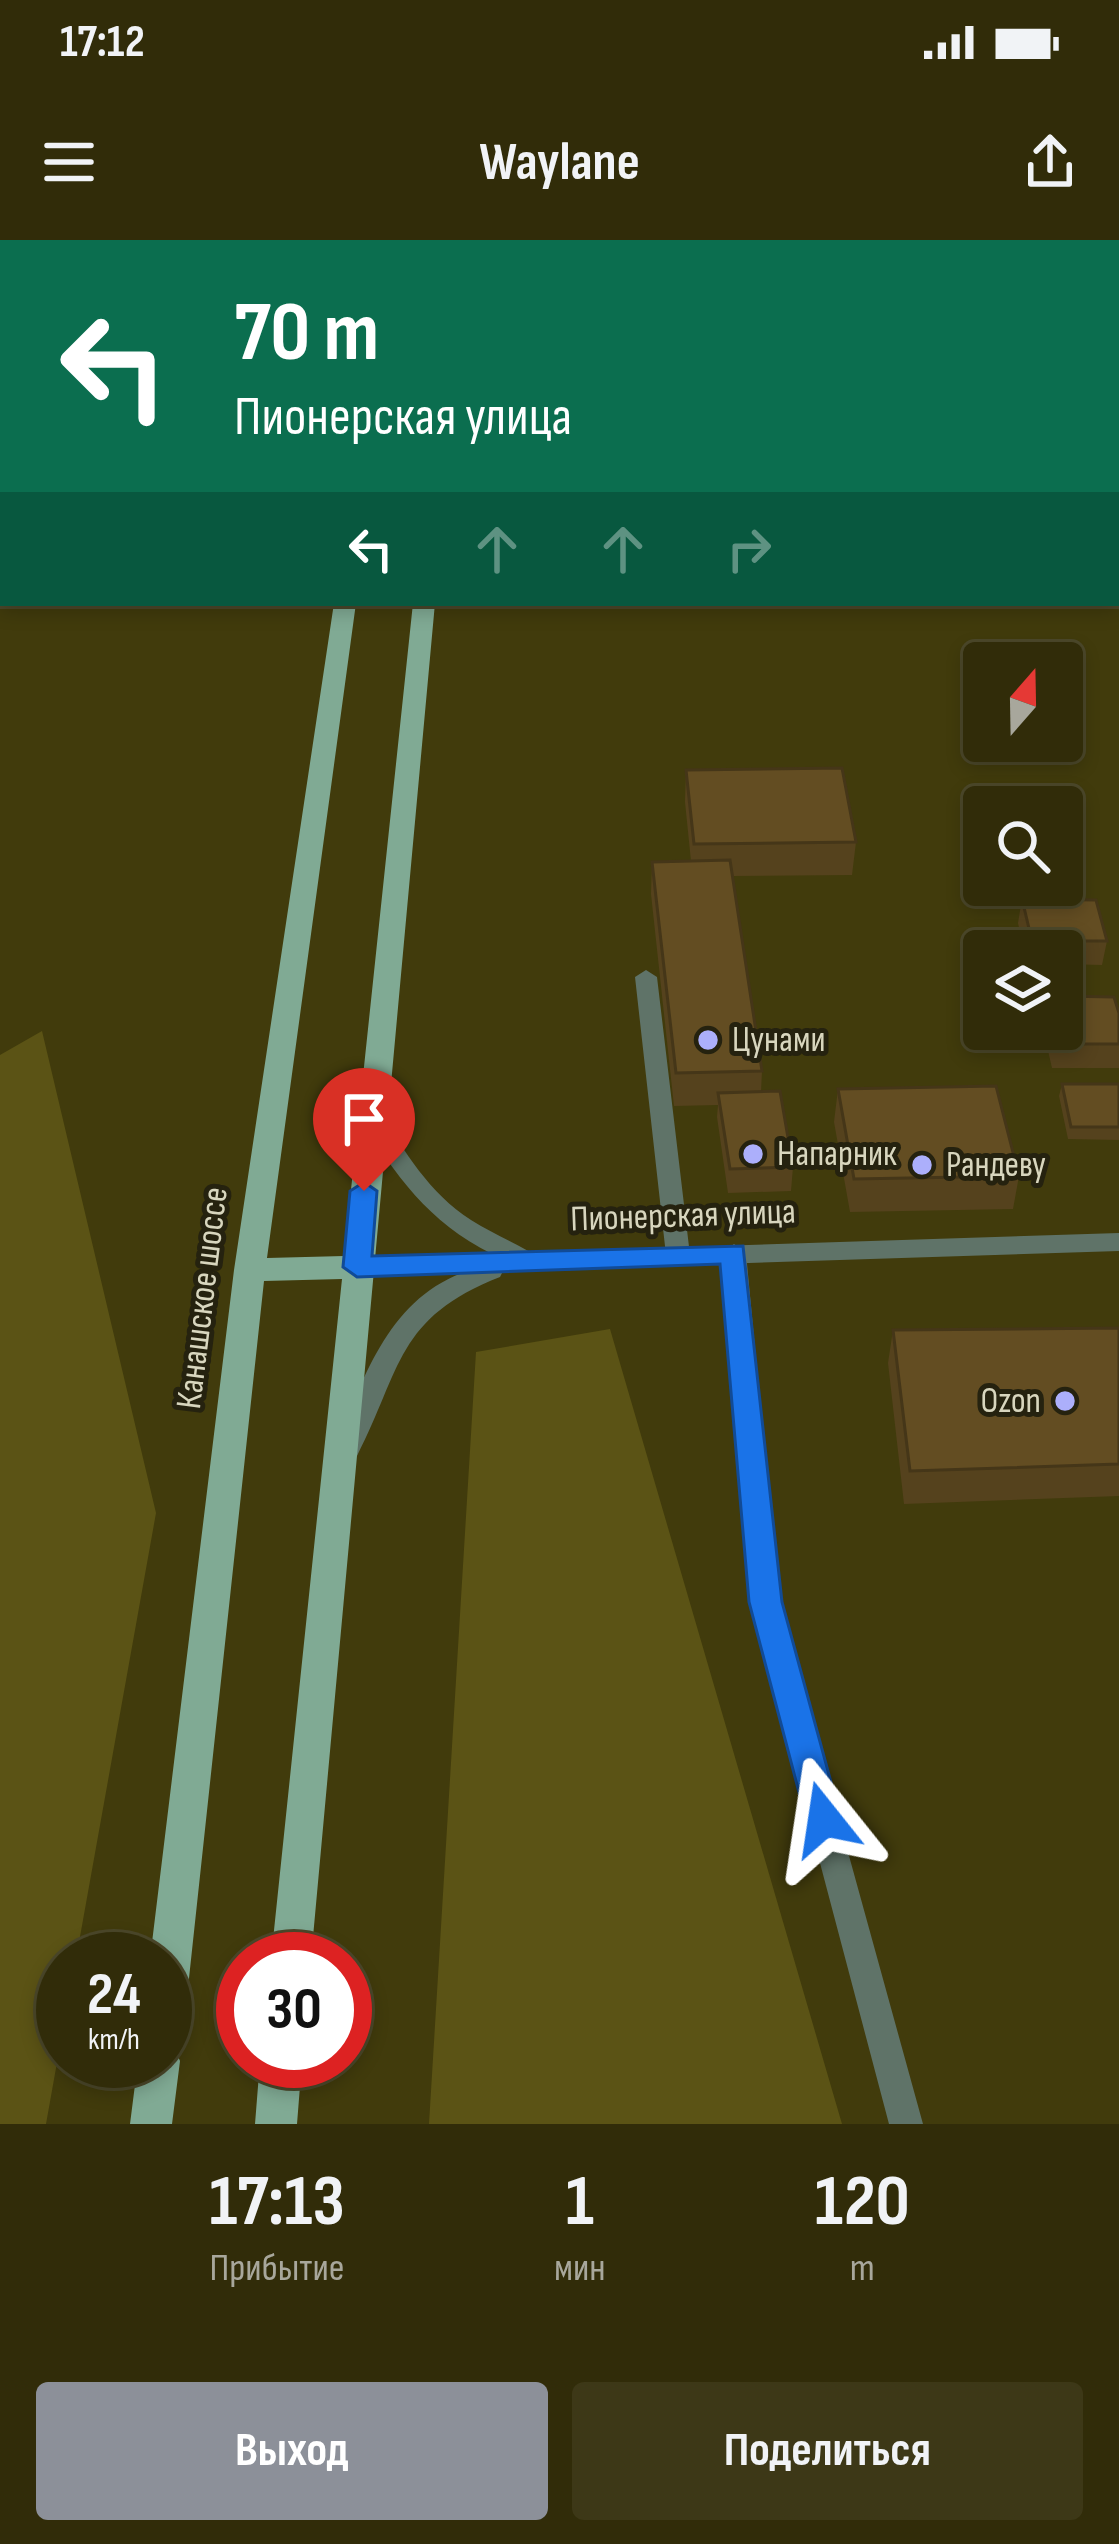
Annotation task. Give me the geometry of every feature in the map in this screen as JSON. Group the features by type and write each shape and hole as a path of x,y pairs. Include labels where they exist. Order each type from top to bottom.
{"main road":[{"name":"Канашское шоссе","path":"174,1932 250,1270 345,606"},
{"path":"294,1932 370,1115 424,606"},
{"name":"Пионерская улица","path":"250,1270 357,1267"},
{"path":"152,2124 156,2088"},
{"path":"276,2124 279,2088"}],"street":[{"path":"646,976 678,1255"},
{"path":"370,1115 415,1190 456,1227 527,1260"},
{"name":"Пионерская улица","path":"357,1267 1119,1242"},
{"path":"734,1253 765,1602 906,2124"},
{"path":"336,1474 398,1335 420,1305 451,1283 527,1260"}],"shaded area":[{"path":"42,1031 156,1513 81,1932 36,1932 36,2088 52,2088 46,2124 0,2124 0,1055"},
{"path":"610,1329 842,2124 429,2124 476,1352"}],"building":[{"path":"842,768 856,842 694,844 686,770"},
{"name":"Цунами","path":"730,860 762,1071 676,1073 652,862"},
{"path":"1083,900 1096,900 1107,941 1083,941 1083,930 1029,930 1024,906 1083,906"},
{"path":"1083,996 1114,997 1119,1044 1083,1044"},
{"path":"1062,1084 1119,1084 1119,1127 1071,1127"},
{"path":"996,1086 1019,1176 854,1179 838,1089"},
{"name":"Напарник","path":"780,1091 793,1167 730,1169 718,1093"},
{"path":"1119,1328 1119,1464 910,1471 893,1330"}],"place":[{"name":"Цунами","path":"708,1040"},
{"name":"Напарник","path":"753,1154"},
{"name":"Рандеву","path":"922,1165"},
{"name":"Ozon","path":"1065,1401"}],"route":[{"path":"364,1191 357,1267 734,1253 765,1602 824,1819"}]}
